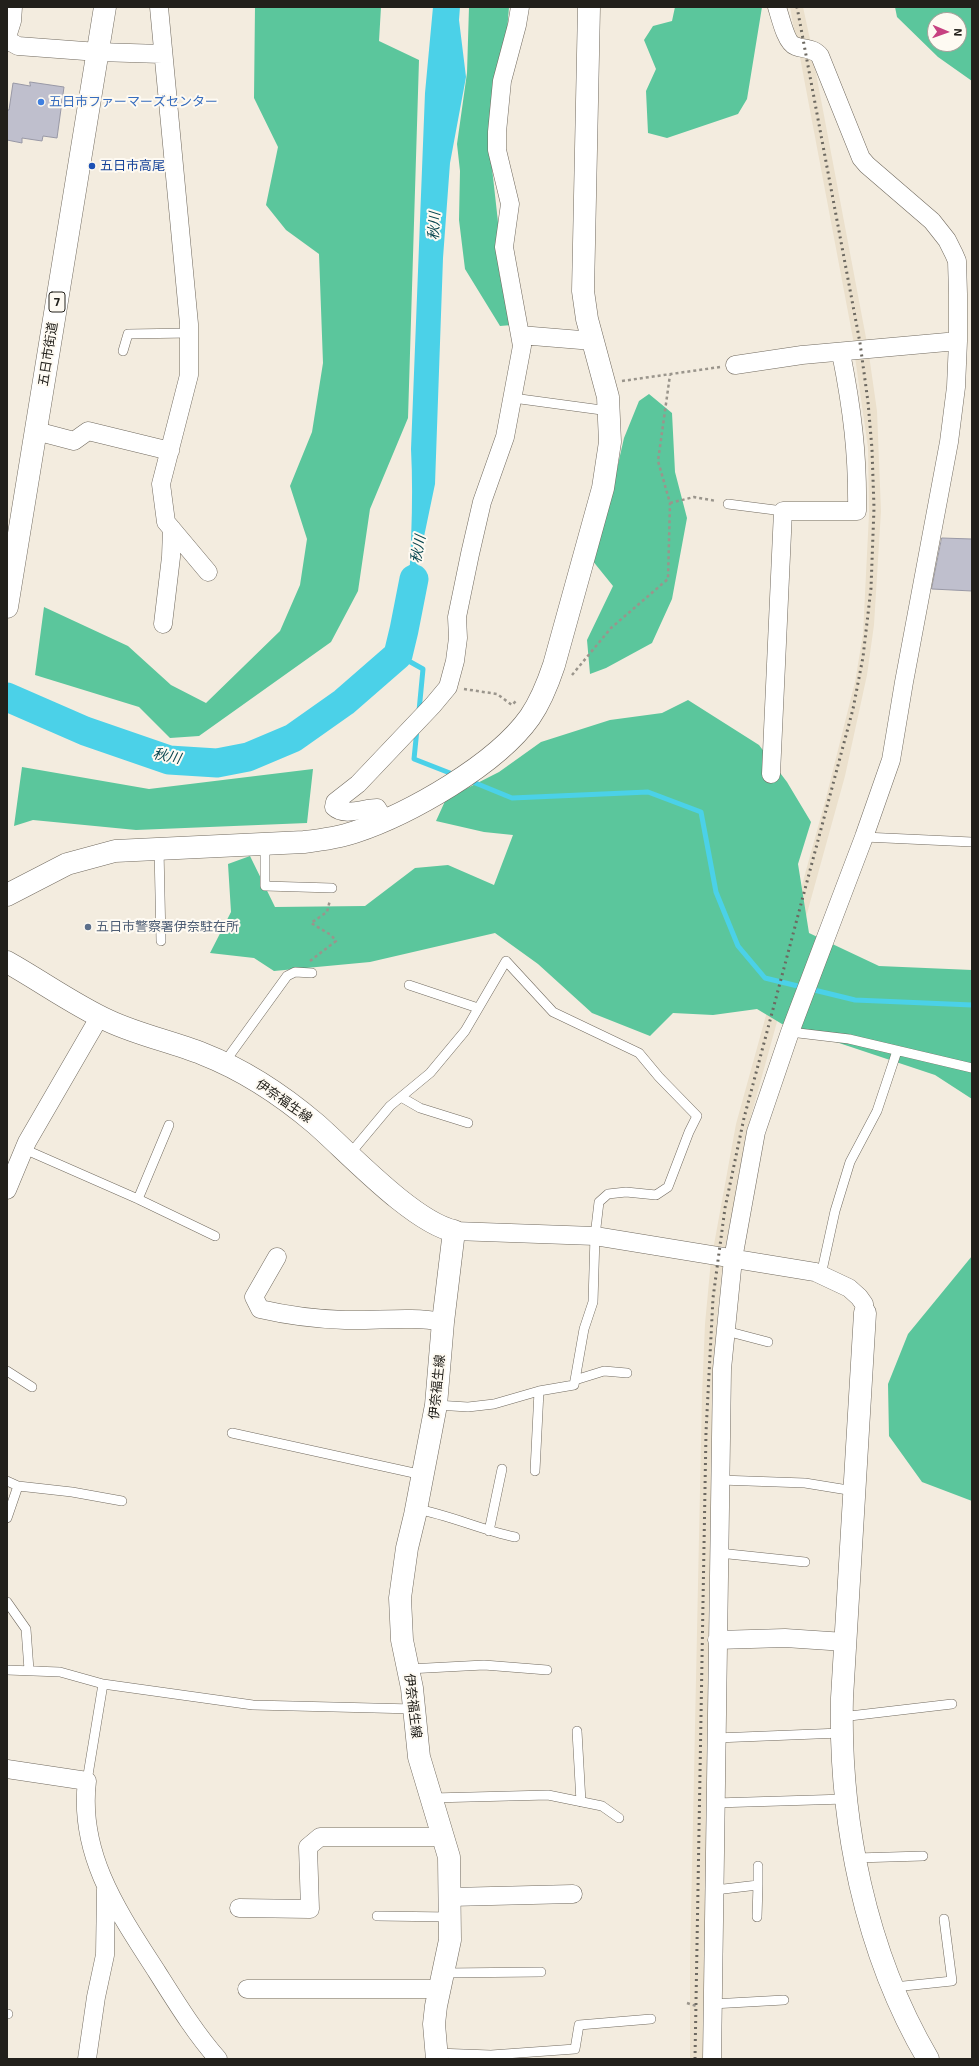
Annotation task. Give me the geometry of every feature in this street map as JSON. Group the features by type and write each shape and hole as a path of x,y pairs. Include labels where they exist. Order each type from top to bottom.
{"street":[{"path":"12,7 12,21 7,39 18,46 98,52 162,54"},
{"name":"五日市街道","path":"8,602 14,525 36,431 106,7"},
{"path":"159,7 162,54 189,333 189,375 161,484 166,522 208,572"},
{"path":"385,821 377,808 345,812 334,807 335,802 358,784 448,686 455,661 458,638 458,617 470,554 482,502 505,437 522,346 504,247 510,204 497,150 497,132 502,81 517,26 520,7"},
{"path":"7,895 56,869 89,857 115,851 265,844 328,839 353,833 385,821 460,779 504,747 530,717 548,682 603,488 610,442 610,411 605,384 585,310 583,281 589,7"},
{"path":"712,2059 722,1369 733,1259 756,1132 790,1032 864,837 894,747 904,682 949,442 956,387 958,342 957,261 951,246 932,221 867,165 861,158 820,56 816,51 794,46 789,42 777,7"},
{"path":"520,335 593,341"},
{"path":"735,365 802,355 841,353 958,342"},
{"path":"771,774 783,512 858,511 856,442 852,408 841,353"},
{"path":"36,431 74,441 88,431 170,450"},
{"path":"163,624 171,557 172,529"},
{"name":"伊奈福生線","path":"7,962 110,1021 224,1063 282,1099 315,1124 420,1214 446,1229 454,1231 443,1322 436,1405 407,1548 400,1598 402,1640 414,1709 419,1757 449,1857 451,1907 449,1953 434,2024 437,2056"},
{"path":"7,1190 24,1149 100,1016"},
{"path":"454,1231 595,1236 815,1272 849,1288 864,1304 865,1313 841,1725 846,1799 856,1858 869,1914 885,1967 904,2011 928,2059"},
{"path":"277,1257 254,1297 260,1309 299,1318 346,1320 424,1319 443,1322"},
{"path":"717,1640 785,1638 845,1642"},
{"path":"7,1769 87,1781 85,1816 93,1854 106,1888 129,1928 186,2017 218,2059"},
{"path":"239,1908 310,1909 308,1847 320,1837 444,1837"},
{"path":"87,2059 96,1997 105,1954 106,1888"},
{"path":"451,1907 573,1894"},
{"path":"247,1989 442,1981"}],"lane":[{"path":"123,351 128,334 189,333"},
{"path":"513,398 610,411"},
{"path":"728,504 783,512"},
{"path":"864,837 972,842"},
{"path":"265,844 265,886 332,888"},
{"path":"158,849 161,942"},
{"path":"350,1155 390,1106 430,1073 465,1031 506,961 553,1012 639,1053 659,1077 697,1116 688,1132 668,1187 656,1195 626,1192 608,1194 600,1202 595,1236 593,1302 584,1329 574,1385 539,1391 494,1404 468,1407 436,1405"},
{"path":"224,1063 287,976 295,972 307,973"},
{"path":"410,985 478,1008"},
{"path":"790,1032 849,1039 972,1068"},
{"path":"821,1275 835,1212 850,1162 877,1111 897,1051"},
{"path":"401,1097 420,1108 468,1123"},
{"path":"138,1199 169,1125"},
{"path":"24,1149 138,1199 214,1236"},
{"path":"726,1331 768,1342"},
{"path":"7,1371 32,1387"},
{"path":"575,1380 604,1372 627,1373"},
{"path":"535,1471 539,1391"},
{"path":"232,1433 423,1475"},
{"path":"489,1531 502,1469"},
{"path":"720,1480 805,1483 854,1491"},
{"path":"7,1481 18,1486 72,1492 122,1502"},
{"path":"7,1518 18,1486"},
{"path":"416,1509 439,1513 489,1531 515,1537"},
{"path":"719,1553 804,1562"},
{"path":"7,1602 26,1630 30,1670"},
{"path":"408,1669 484,1665 548,1670"},
{"path":"7,1670 60,1672 103,1684 253,1705 414,1709"},
{"path":"87,1781 103,1684"},
{"path":"716,1738 841,1725 952,1704"},
{"path":"577,1732 581,1802"},
{"path":"431,1798 548,1795 602,1806 619,1818"},
{"path":"715,1803 846,1799"},
{"path":"856,1858 923,1856"},
{"path":"757,1917 758,1866"},
{"path":"714,1890 758,1885"},
{"path":"377,1916 451,1907"},
{"path":"894,1987 952,1981 944,1919"},
{"path":"442,1981 541,1972"},
{"path":"712,2004 784,2000"},
{"path":"437,2056 491,2055 575,2049 579,2025 651,2019"}],"path":[{"path":"605,384 735,365"},
{"path":"548,682 563,685 611,628 668,579 670,502 658,462 670,375"},
{"path":"670,502 694,497 728,504"},
{"path":"448,686 497,694 512,706 522,695"},
{"path":"307,973 312,958 336,942 331,935 312,923 327,912 332,888"}],"shaded area":[{"path":"790,7 803,7 811,44 796,41"},
{"path":"799,52 812,52 867,343 854,344"},
{"path":"869,355 877,411 881,511 874,625 867,675 845,776 749,1123 725,1250 713,1250 736,1124 826,798 855,682 863,634 869,514 868,448 855,357"},
{"path":"711,1260 723,1262 714,1369 703,2059 690,2059 690,1963 702,1395 705,1324"}],"green space":[{"path":"255,7 381,7 379,41 419,60 408,418 370,509 358,591 331,642 199,736 170,738 139,707 35,675 44,607 128,646 171,685 206,703 280,631 300,585 307,539 290,486 312,432 323,363 319,254 286,230 266,205 278,147 254,98"},
{"path":"469,7 509,7 506,44 493,140 492,168 499,231 499,272 512,325 500,326 465,269 459,220 460,171 457,144 467,73"},
{"path":"675,7 762,7 747,99 738,114 667,138 648,133 646,91 656,69 644,40 653,26 672,21"},
{"path":"895,7 972,7 972,81 933,52 967,52 967,12 927,12 927,46 897,17"},
{"path":"649,394 672,413 675,472 687,518 672,599 652,643 606,668 590,674 587,640 613,586 592,560 607,513 624,438 639,401"},
{"path":"688,700 759,745 787,782 811,822 798,864 809,933 879,966 972,970 972,1099 935,1075 782,1024 757,1009 713,1015 673,1013 650,1036 592,1013 538,964 495,933 370,962 274,971 254,958 210,953 231,912 228,864 250,856 275,907 365,906 415,868 448,865 494,885 513,835 484,832 436,821 446,799 499,772 541,742 610,720 662,713"},
{"path":"22,767 149,789 313,769 307,823 136,830 33,820 14,826"},
{"path":"972,1256 972,1501 922,1482 889,1436 888,1384 908,1334"}],"water":[{"path":"433,7 460,7 459,20 466,77 450,163 443,258 435,484 407,618 412,512 411,449 425,93"}],"building":[{"path":"30,82 64,87 57,138 43,136 42,141 22,138 22,143 7,140 7,110 9,110 13,83 30,86"},
{"path":"942,538 972,539 972,591 932,589"}],"waterway":[{"name":"秋川","path":"7,697 85,731 169,760 217,763 248,757 293,738 344,702 398,655 414,579"},
{"path":"398,655 423,669 419,711"},
{"path":"417,729 414,759 455,775"},
{"path":"468,780 512,798 648,792 701,812 716,892 738,946 765,978 855,1000 972,1005"}],"railway":[{"path":"695,2059 706,1432 713,1298 725,1208 744,1118 853,709 863,657 871,588 874,508 872,449 868,402 860,343 797,7"}],"place":[{"name":"五日市ファーマーズセンター","path":"41,102"},
{"name":"五日市高尾","path":"92,166"},
{"name":"五日市警察署伊奈駐在所","path":"88,927"}]}
